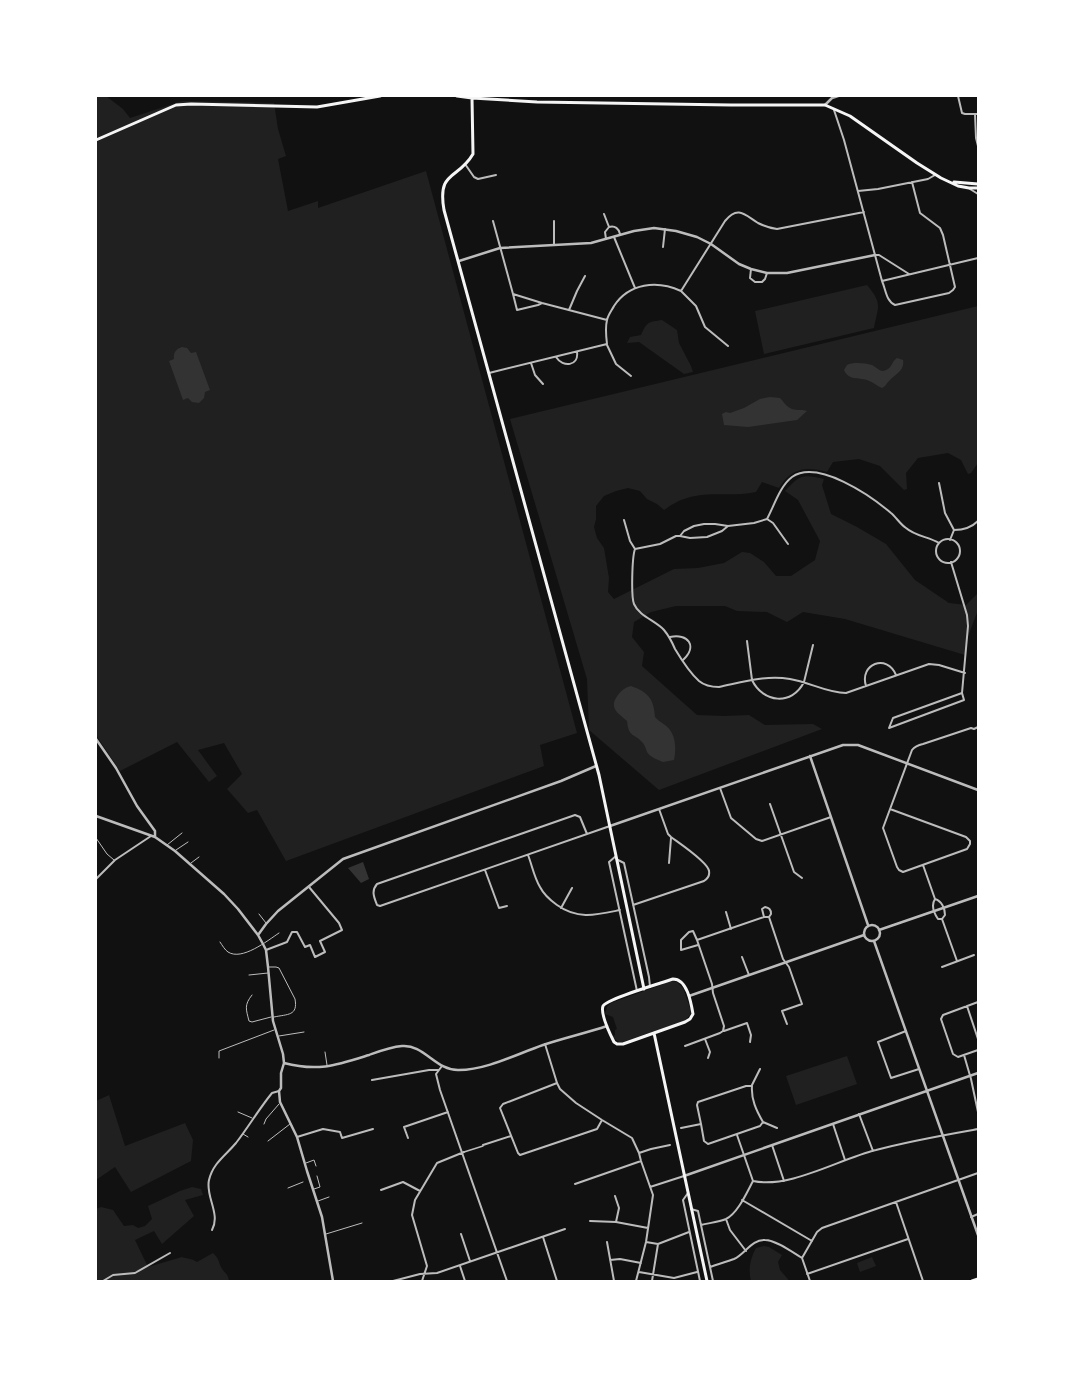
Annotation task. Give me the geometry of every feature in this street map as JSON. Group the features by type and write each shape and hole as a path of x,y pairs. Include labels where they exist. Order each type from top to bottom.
{"main road":[{"path":"96,140 176,105 191,104 317,107 380,96"},
{"path":"457,96 562,102 825,105 850,116 935,175 958,186 978,188"},
{"path":"472,98 473,154 443,186 442,193 444,210 596,766 644,989"},
{"path":"950,182 978,184"},
{"path":"672,979 677,979 682,983 693,1014 686,1022 623,1044 617,1044 614,1042 602,1010 605,1004 650,987 672,979"},
{"path":"654,1034 707,1281"},
{"path":"972,1281 978,1279"}],"street":[{"path":"825,105 832,98 838,96"},
{"path":"958,96 962,113 978,114"},
{"path":"834,109 844,140 882,281 888,300 895,305 949,293 955,287 943,235 940,228 920,213 912,182"},
{"path":"975,114 976,138 978,146"},
{"path":"465,164 474,177 478,179 496,175"},
{"path":"858,191 878,189 928,179 935,175"},
{"path":"969,188 978,194"},
{"path":"680,291 730,216 738,212 747,215 764,226 777,229 864,212"},
{"path":"604,214 609,227"},
{"path":"493,221 517,310 542,303"},
{"path":"554,221 554,246"},
{"path":"609,227 616,227 620,234"},
{"path":"606,239 605,232 609,227"},
{"path":"458,261 500,248 590,243 620,234 645,229 665,229 689,234 711,244 739,264 750,269 778,274 788,273 880,255 909,274"},
{"path":"663,247 665,229"},
{"path":"614,236 635,288"},
{"path":"882,281 978,258"},
{"path":"750,269 750,278 755,282 762,282 765,279 767,272"},
{"path":"569,310 572,300 585,276"},
{"path":"631,376 616,364 607,344 607,320 617,302 635,288 643,285 666,286 680,291 696,306 705,327 728,346"},
{"path":"513,294 607,320"},
{"path":"489,373 607,344"},
{"path":"556,357 561,363 571,363 577,358 578,352"},
{"path":"531,363 535,375 543,384"},
{"path":"680,536 684,531 694,526 704,524 728,526 754,523 767,519 790,478 806,472 828,476 855,488 892,514 906,529 939,543"},
{"path":"939,483 945,513 954,530"},
{"path":"767,519 773,523 788,544"},
{"path":"624,520 630,541 635,550 633,556 632,590 634,604 638,610 663,628 683,660 699,681 706,685 719,687 752,680 774,678 804,682 838,693 846,693 929,664 939,665 964,673"},
{"path":"954,530 969,528 978,521"},
{"path":"635,550 660,544 676,536 690,538 707,537 722,531 728,526"},
{"path":"950,540 954,530"},
{"path":"950,540 957,544 959,553 955,560 946,563 938,558 936,548 942,541 950,540"},
{"path":"951,562 967,614 968,626 962,693 964,700 889,728 893,718 962,693"},
{"path":"670,637 681,636 689,641 691,647 690,654 683,660"},
{"path":"747,641 752,680 760,692 769,697 775,698 782,698 792,695 798,691 804,682 812,645"},
{"path":"866,686 866,673 871,666 876,664 883,663 889,665 896,675"},
{"path":"890,809 966,837 970,841 967,849 903,872 897,867 884,828 890,809 912,750 917,745 971,728 978,728"},
{"path":"96,739 116,768 136,806 155,831 155,837"},
{"path":"587,834 580,817 575,815 377,884 373,892 377,905 380,906 843,745 858,745 978,790"},
{"path":"810,756 868,925"},
{"path":"258,935 278,911 338,863 351,856 561,781 596,766"},
{"path":"720,788 731,818 756,840 762,841 782,835 831,817"},
{"path":"770,804 794,872 802,878"},
{"path":"633,905 704,882 708,878 709,871 705,863 671,838 668,834 659,809"},
{"path":"96,816 155,837 175,851 224,894 238,909 263,944 266,950 269,973 274,1017 273,1021 283,1054 284,1063 281,1073 281,1088 279,1091 280,1102 298,1137 308,1180 313,1189 322,1218 333,1281"},
{"path":"96,879 115,860 151,836"},
{"path":"669,863 671,838"},
{"path":"528,854 543,892 561,908 572,913 582,915 595,915 620,910"},
{"path":"638,991 609,862 616,858 624,863 640,931 650,987"},
{"path":"924,865 935,899 933,902 934,911 938,919 942,919"},
{"path":"485,870 499,908 507,906"},
{"path":"266,950 287,942 292,932 297,932 305,947 310,945 315,957 325,952 320,941 342,930 339,923 309,887"},
{"path":"561,908 572,888"},
{"path":"879,930 978,896"},
{"path":"935,899 938,900 944,908 946,915 942,919"},
{"path":"764,916 762,909 768,907 771,910 772,914 769,917 783,960 789,967 802,1004 782,1011 787,1024"},
{"path":"726,912 731,929"},
{"path":"696,940 731,929 764,916 769,917"},
{"path":"942,919 957,961"},
{"path":"868,925 874,925 879,930"},
{"path":"864,936 865,928 868,925"},
{"path":"874,941 878,938 879,930"},
{"path":"698,946 681,950 681,940 689,932 693,931 712,984 713,993 724,1026 724,1031"},
{"path":"688,997 864,936"},
{"path":"864,936 869,941 874,941"},
{"path":"874,941 978,1235"},
{"path":"942,967 974,955"},
{"path":"742,957 750,975"},
{"path":"978,1002 943,1015 941,1018 953,1054 958,1057 978,1050"},
{"path":"967,1006 978,1039"},
{"path":"686,1046 747,1023 751,1035 750,1042"},
{"path":"284,1063 313,1068 327,1067 348,1062 393,1047 405,1046 414,1047 442,1066 457,1070 470,1069 485,1066 544,1044 607,1026"},
{"path":"906,1031 878,1042 891,1078 919,1069"},
{"path":"705,1039 710,1052 708,1058"},
{"path":"544,1044 560,1089 576,1103 632,1138 639,1153 653,1195 646,1242 636,1281"},
{"path":"964,1055 978,1112"},
{"path":"442,1066 438,1070 437,1078 507,1281"},
{"path":"760,1068 752,1086 753,1099 758,1114 763,1122 777,1128"},
{"path":"372,1080 429,1070 438,1070"},
{"path":"650,1187 978,1073"},
{"path":"557,1083 503,1104 500,1108 516,1151 520,1155 594,1130 602,1120"},
{"path":"752,1086 746,1086 698,1102 697,1105 704,1140 708,1144 760,1126 763,1122"},
{"path":"212,1230 215,1217 209,1188 209,1180 214,1168 220,1159 235,1144 272,1093 279,1091"},
{"path":"408,1138 404,1127 448,1112"},
{"path":"859,1114 873,1151"},
{"path":"681,1128 701,1124"},
{"path":"832,1124 845,1160"},
{"path":"298,1137 323,1129 340,1132 342,1138 373,1129"},
{"path":"753,1181 784,1181 873,1151 978,1129"},
{"path":"702,1226 726,1219 733,1214 753,1181 737,1135"},
{"path":"422,1281 426,1273 427,1266 412,1215 415,1200 437,1163 463,1152 511,1136"},
{"path":"639,1153 670,1145"},
{"path":"772,1145 784,1181"},
{"path":"575,1184 641,1161"},
{"path":"802,1258 817,1232 822,1228 978,1173"},
{"path":"381,1190 403,1182 420,1191"},
{"path":"688,1193 683,1200 700,1281"},
{"path":"615,1196 619,1208 616,1222"},
{"path":"742,1200 812,1241"},
{"path":"896,1202 923,1281"},
{"path":"691,1209 698,1211 713,1281"},
{"path":"971,1217 978,1214"},
{"path":"726,1219 730,1230 746,1251"},
{"path":"590,1221 616,1222 648,1228"},
{"path":"393,1281 420,1274 437,1273 565,1230"},
{"path":"646,1242 658,1244 689,1232"},
{"path":"461,1234 470,1262"},
{"path":"543,1237 557,1281"},
{"path":"807,1274 908,1239"},
{"path":"710,1267 735,1259 755,1243 766,1240 773,1242 802,1258 810,1281"},
{"path":"607,1242 614,1281"},
{"path":"652,1281 658,1244"},
{"path":"103,1281 113,1275 135,1273 170,1253"},
{"path":"610,1260 620,1259 641,1263"},
{"path":"460,1266 465,1281"},
{"path":"639,1272 674,1278 697,1272"}],"lane":[{"path":"167,845 182,833"},
{"path":"96,838 107,854 115,860"},
{"path":"175,851 188,842"},
{"path":"190,864 199,857"},
{"path":"258,914 266,924"},
{"path":"220,942 226,951 232,954 247,952 263,944 279,933"},
{"path":"252,995 248,1000 246,1007 249,1021 252,1022 295,1011 295,999 279,968 268,967"},
{"path":"249,975 269,973"},
{"path":"219,1058 219,1051 276,1030"},
{"path":"278,1036 304,1032"},
{"path":"325,1052 327,1067"},
{"path":"264,1124 266,1119 280,1102"},
{"path":"238,1112 253,1119"},
{"path":"268,1141 290,1123"},
{"path":"242,1134 248,1137"},
{"path":"305,1163 314,1160 316,1166"},
{"path":"313,1189 320,1187 317,1176"},
{"path":"288,1188 303,1182"},
{"path":"317,1202 329,1197"},
{"path":"326,1234 362,1223"}],"shaded area":[{"path":"96,96 106,96 123,109 130,118 182,101 274,103 278,129 286,156 278,159 288,211 318,201 318,208 426,171 577,733 540,745 544,766 286,861 257,810 248,813 227,789 242,774 224,743 198,750 217,776 209,782 177,742 120,771 96,735"},
{"path":"867,285 872,291 878,305 874,328 764,354 755,311"},
{"path":"978,306 978,463 971,473 968,474 961,460 948,453 918,458 906,473 907,489 904,490 880,466 859,459 833,462 827,472 812,469 800,470 789,476 779,488 762,482 756,492 695,496 681,500 664,510 657,504 647,499 640,491 628,488 604,496 596,506 596,519 594,527 597,538 604,548 609,578 608,592 614,599 674,569 698,568 724,563 742,552 750,553 764,562 776,576 791,576 815,560 820,541 798,500 785,491 798,479 806,476 824,479 822,485 831,514 886,544 915,580 949,603 966,605 978,593 978,610 967,639 965,655 845,619 803,612 787,622 767,612 737,611 725,606 676,606 651,612 634,622 632,637 644,652 642,666 697,715 749,715 765,725 813,724 822,729 659,790 589,730 587,679 510,419"},
{"path":"662,320 677,330 679,343 693,372 684,374 639,342 627,343 630,337 641,335 649,323"},
{"path":"182,347 187,348 191,353 196,352 210,390 205,392 204,398 199,403 192,402 188,398 183,400 169,361 174,359 175,352"},
{"path":"897,358 903,360 901,370 882,388 867,380 848,376 844,370 847,365 859,363 872,365 881,371 884,371 890,368"},
{"path":"770,397 780,398 792,409 807,411 797,420 748,427 724,425 722,414 726,412 730,413 744,408 760,399"},
{"path":"631,686 642,691 649,697 653,705 655,717 669,728 672,733 675,745 674,760 663,762 650,755 643,743 631,733 627,721 615,710 614,703 618,695 623,689"},
{"path":"363,862 369,879 361,883 348,868"},
{"path":"672,981 677,982 683,988 691,1011 690,1015 684,1021 623,1042 619,1042 612,1037 615,1035 615,1030 617,1029 613,1017 605,1014 607,1007 611,1003"},
{"path":"847,1056 857,1084 796,1105 786,1076"},
{"path":"109,1095 125,1146 185,1123 193,1140 191,1161 131,1192 115,1167 96,1180 96,1101"},
{"path":"192,1187 201,1189 203,1195 185,1200 194,1216 162,1244 154,1231 135,1240 148,1267 182,1257 197,1262 213,1253 227,1275 229,1281 96,1281 96,1209 101,1207 113,1210 124,1226 133,1225 138,1228 145,1226 152,1219 148,1206"},
{"path":"764,1246 769,1247 782,1255 778,1262 780,1270 789,1281 751,1281 750,1264 752,1256 756,1248"},
{"path":"872,1257 876,1266 860,1272 857,1263"}]}
